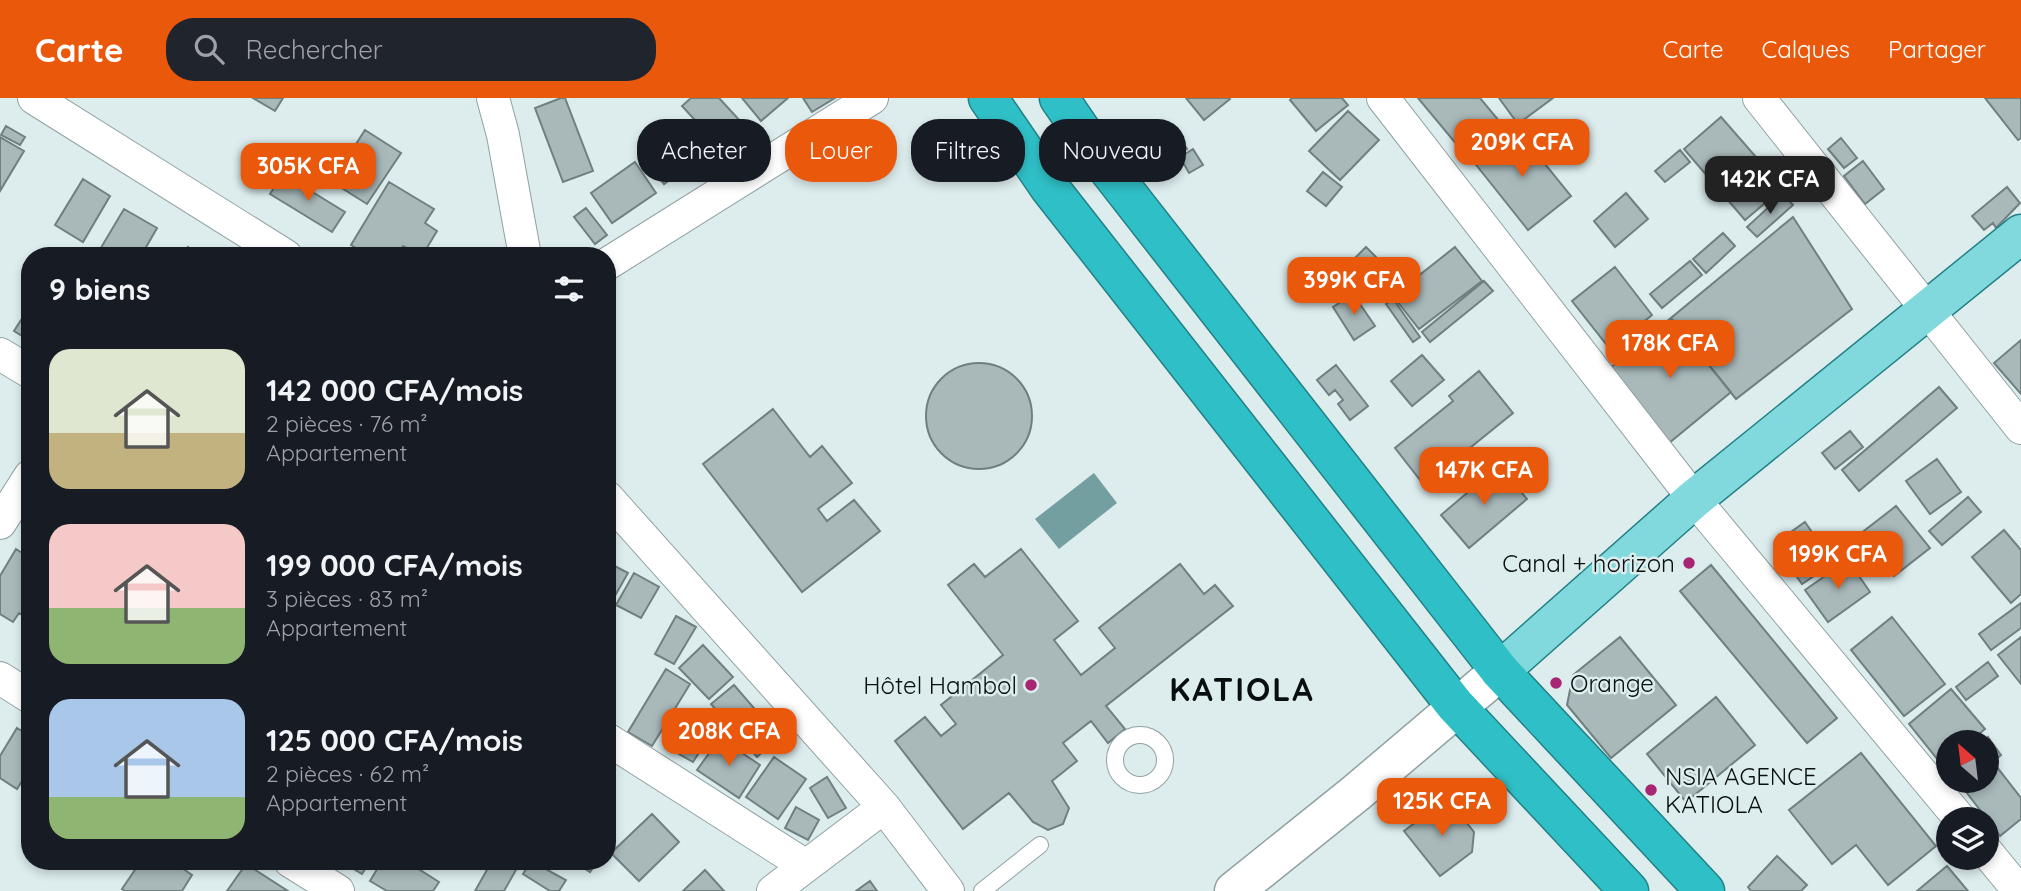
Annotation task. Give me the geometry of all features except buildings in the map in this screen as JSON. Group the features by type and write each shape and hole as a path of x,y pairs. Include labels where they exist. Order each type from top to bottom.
{"highway":[{"path":"988,98 1049,187 1458,708 1629,891"},
{"path":"1059,98 1104,164 1500,671 1705,891"}],"main road":[{"path":"1500,671 1694,499 2021,234"}],"street":[{"path":"34,98 272,247"},
{"path":"493,98 503,135 523,247"},
{"path":"616,258 872,98"},
{"path":"1383,98 1694,499 1950,807"},
{"path":"1759,98 2021,428"},
{"path":"0,354 21,367"},
{"path":"0,523 21,490"},
{"path":"616,508 884,807 948,891"},
{"path":"1255,885 1500,671"},
{"path":"0,678 21,691"},
{"path":"616,745 806,866"},
{"path":"773,891 884,807"},
{"path":"1999,867 2019,891"},
{"path":"304,870 338,891"}],"lane":[{"path":"982,891 1040,845"}],"water":[{"path":"1094,473 1117,503 1059,549 1035,519"}],"place":[{"name":"Canal + horizon","path":"1689,563"},
{"name":"Orange","path":"1556,683"},
{"name":"Hôtel Hambol","path":"1031,685"},
{"name":"NSIA AGENCE KATIOLA","path":"1651,790"}],"district":[{"name":"KATIOLA","path":"1242,689"}]}
